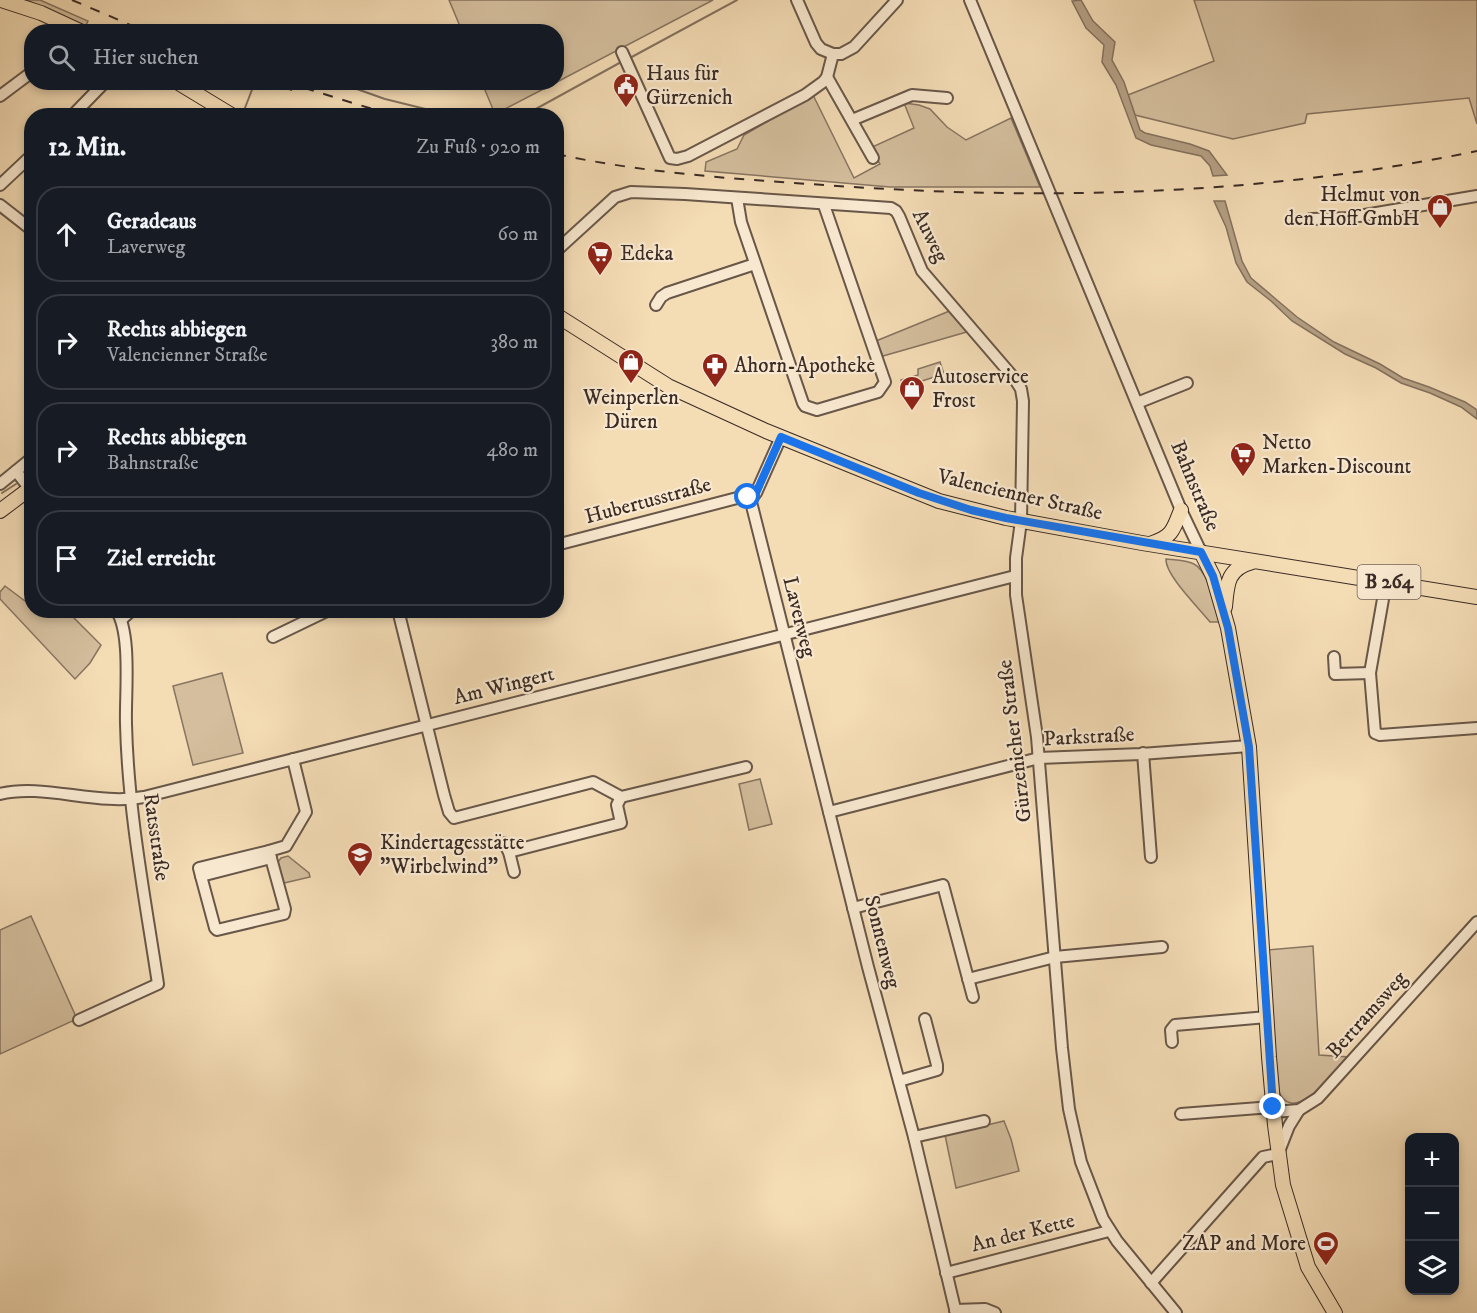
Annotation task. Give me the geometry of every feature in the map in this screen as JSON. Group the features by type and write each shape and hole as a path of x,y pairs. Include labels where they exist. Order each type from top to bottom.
{"main road":[{"path":"1,0 63,24"},
{"path":"190,90 220,108"},
{"name":"Valencienner Straße","path":"564,320 668,386 781,437 939,501 1021,521 1477,597"},
{"path":"0,511 24,494"},
{"path":"1150,544 1165,539 1173,531 1181,510"},
{"name":"Bahnstraße","path":"1201,552 1213,576 1225,615 1249,746 1273,1110 1278,1154 1289,1211 1308,1267 1335,1313"},
{"path":"1225,615 1228,586 1233,571 1242,564 1254,561"}],"street":[{"path":"797,0 816,44 820,49 833,54 841,54 854,47 897,0"},
{"name":"Bahnstraße","path":"970,0 1181,510 1201,552"},
{"path":"625,57 670,159 677,159 688,156 805,96 827,76 833,54"},
{"path":"827,76 873,158"},
{"path":"0,96 24,78"},
{"path":"80,108 97,90"},
{"path":"852,120 912,94 947,98"},
{"path":"0,185 24,162"},
{"name":"Auweg","path":"564,244 615,197 632,192 891,208 896,211 922,271 1021,389 1023,401 1021,521"},
{"path":"1311,219 1347,218 1477,196"},
{"path":"737,198 741,222 806,406 817,410 878,392 881,390 885,377 824,205"},
{"path":"0,205 24,224"},
{"path":"656,305 667,293 755,264"},
{"path":"1137,403 1187,383"},
{"path":"750,498 756,493 781,437"},
{"path":"0,484 24,464"},
{"path":"16,471 24,481"},
{"name":"Hubertusstraße","path":"564,543 741,497 750,498"},
{"name":"Laverweg","path":"750,498 829,812"},
{"name":"Gürzenicher Straße","path":"1021,521 1015,576 1039,758 1069,1109 1081,1162 1096,1206 1109,1231 1176,1313"},
{"name":"Am Wingert","path":"0,794 21,791 130,800 596,684 1015,576"},
{"path":"1386,582 1370,673 1374,731 1380,735 1477,728"},
{"name":"Ratsstraße","path":"79,1020 158,984 130,800 126,724 126,652 120,618"},
{"path":"273,637 312,618"},
{"path":"400,618 449,812 454,818 593,782 621,797 746,767"},
{"path":"1334,657 1335,674 1370,673"},
{"name":"Parkstraße","path":"829,812 1039,758 1249,746"},
{"path":"1143,753 1150,857"},
{"path":"270,854 285,912 221,930 215,928 199,868 270,854 286,846 306,812 293,759"},
{"path":"514,872 506,848 621,823 617,805 621,797"},
{"name":"Sonnenweg","path":"829,812 914,1137 956,1311"},
{"path":"853,908 943,885 973,997"},
{"name":"Bertramsweg","path":"1299,1110 1318,1098 1477,922"},
{"path":"968,979 1055,957 1162,947"},
{"path":"1172,1042 1171,1030 1175,1025 1267,1017"},
{"path":"899,1081 937,1070 925,1019"},
{"path":"1181,1114 1299,1110"},
{"path":"1151,1283 1263,1157 1278,1154 1288,1126 1299,1110"},
{"path":"914,1137 984,1120"},
{"name":"An der Kette","path":"946,1273 1109,1231"},
{"path":"956,1311 985,1308 995,1313"}],"shaded area":[{"path":"26,0 40,0 88,21 86,24 78,24"},
{"path":"449,0 713,0 564,78 564,24 459,24"},
{"path":"1081,0 1093,21 1115,42 1112,60 1124,82 1140,130 1209,151 1227,175 1213,176 1210,166 1201,156 1151,145 1136,138 1116,85 1102,62 1104,45 1086,28 1072,1"},
{"path":"1194,0 1477,0 1477,124 1469,98 1307,114 1305,123 1233,139 1135,115 1128,95 1214,61"},
{"path":"485,90 541,90 507,108 492,108"},
{"path":"813,95 854,178 880,164 870,148 914,128 904,103 930,109 947,127 966,140 1011,118 1040,187 890,187 705,171 706,162 737,149 744,135"},
{"path":"1214,201 1225,201 1242,261 1251,278 1297,317 1334,342 1403,378 1465,402 1477,410 1477,419 1461,407 1401,383 1376,368 1345,354 1292,321 1247,282 1236,263 1226,227"},
{"path":"952,310 970,331 883,356 876,341"},
{"path":"940,362 944,374 903,387 901,380 918,375 918,369"},
{"path":"1166,559 1188,562 1199,568 1210,588 1221,619 1220,622 1210,622 1191,600 1171,574"},
{"path":"5,586 24,600 24,618 74,618 101,645 90,663 75,679 0,599 0,592"},
{"path":"222,673 243,753 193,765 173,686"},
{"path":"760,779 772,824 749,830 739,784"},
{"path":"288,856 309,873 310,877 284,883 278,862 281,858"},
{"path":"31,916 77,1019 0,1054 0,930"},
{"path":"1313,946 1319,1055 1349,1057 1325,1084 1303,1100 1293,1103 1284,1100 1278,1089 1267,950"},
{"path":"1004,1121 1019,1171 956,1188 945,1135"}],"waterway":[{"path":"628,59 737,0"},
{"path":"538,108 623,61"},
{"path":"245,108 252,90"},
{"path":"360,90 422,108"},
{"path":"2,493 16,484"}],"railway":[{"path":"72,0 128,24"},
{"path":"311,90 369,108"},
{"path":"564,156 656,171 757,180 906,190 1070,193 1152,191 1315,178 1477,151"}],"place":[{"name":"Haus für Gürzenich","path":"626,109"},
{"name":"Helmut von den Hoff GmbH","path":"1440,230"},
{"name":"Edeka","path":"600,277"},
{"name":"Weinperlen Düren","path":"631,385"},
{"name":"Ahorn-Apotheke","path":"715,389"},
{"name":"Autoservice Frost","path":"912,412"},
{"name":"Netto Marken-Discount","path":"1243,478"},
{"name":"Kindertagesstätte \"Wirbelwind\"","path":"360,878"},
{"name":"ZAP and More","path":"1326,1267"}],"route":[{"path":"748,497 753,497 756,493 781,437 939,501 971,510 1201,552 1213,576 1228,628 1249,747 1273,1107"}]}
